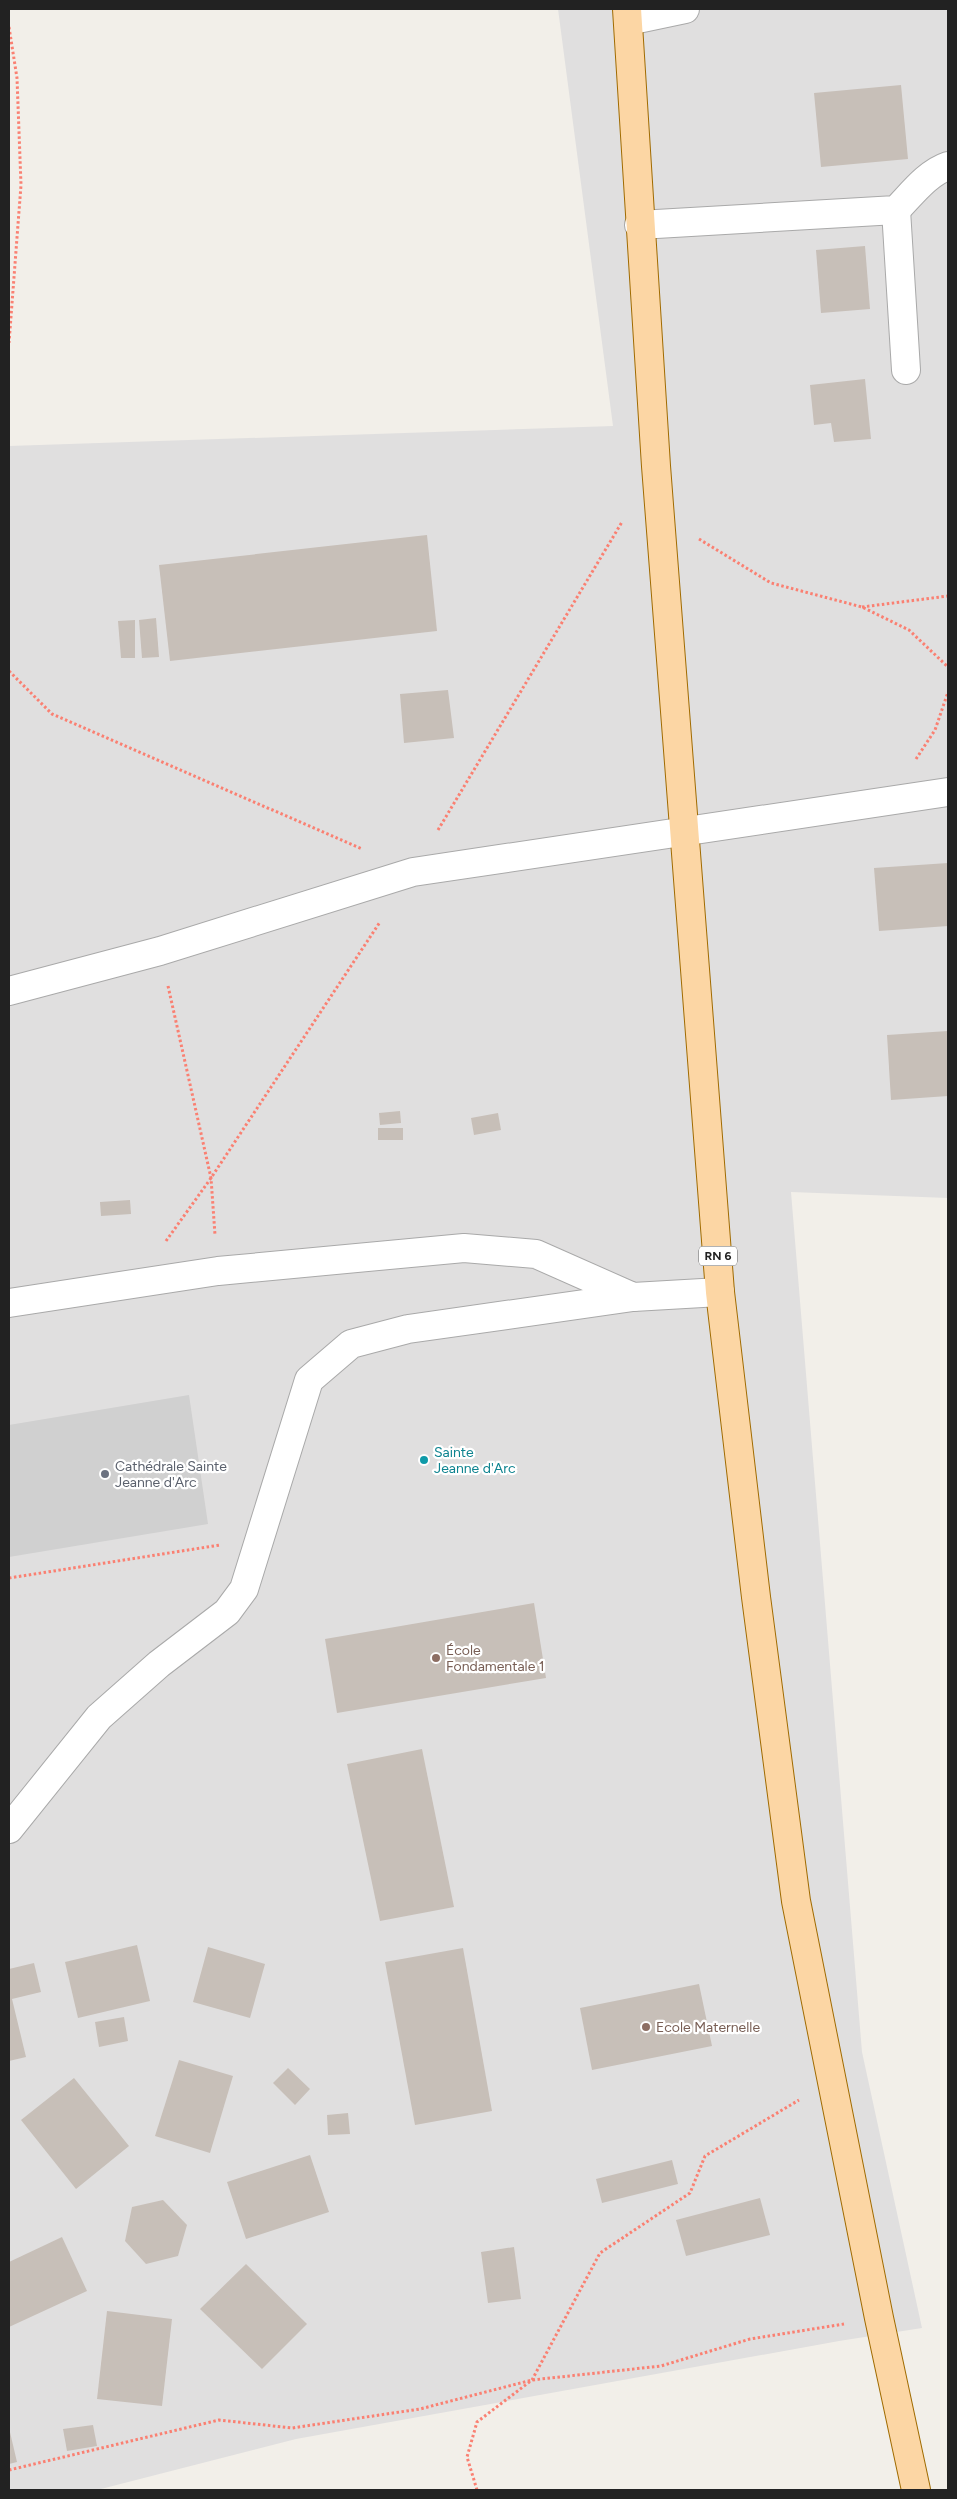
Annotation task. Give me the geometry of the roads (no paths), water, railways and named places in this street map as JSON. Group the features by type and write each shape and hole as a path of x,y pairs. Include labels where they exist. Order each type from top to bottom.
{"main road":[{"name":"RN 6","path":"628,15 659,505 720,1292 756,1597 796,1901 879,2318 916,2490"}],"street":[{"path":"628,15 685,9"},
{"path":"640,226 896,210 920,185 942,168 948,166"},
{"path":"896,210 906,370"},
{"path":"9,991 160,952 413,872 948,792"},
{"path":"9,1303 218,1271 464,1248 536,1254 633,1297"},
{"path":"9,1828 98,1718 159,1664 227,1612 244,1589 309,1380 351,1344 408,1329 633,1297 720,1292"}],"place":[{"name":"Sainte Jeanne d'Arc","path":"424,1460"},
{"name":"Cathédrale Sainte Jeanne d'Arc","path":"105,1474"},
{"name":"École Fondamentale 1","path":"436,1658"},
{"name":"Ecole Maternelle","path":"646,2027"}]}
